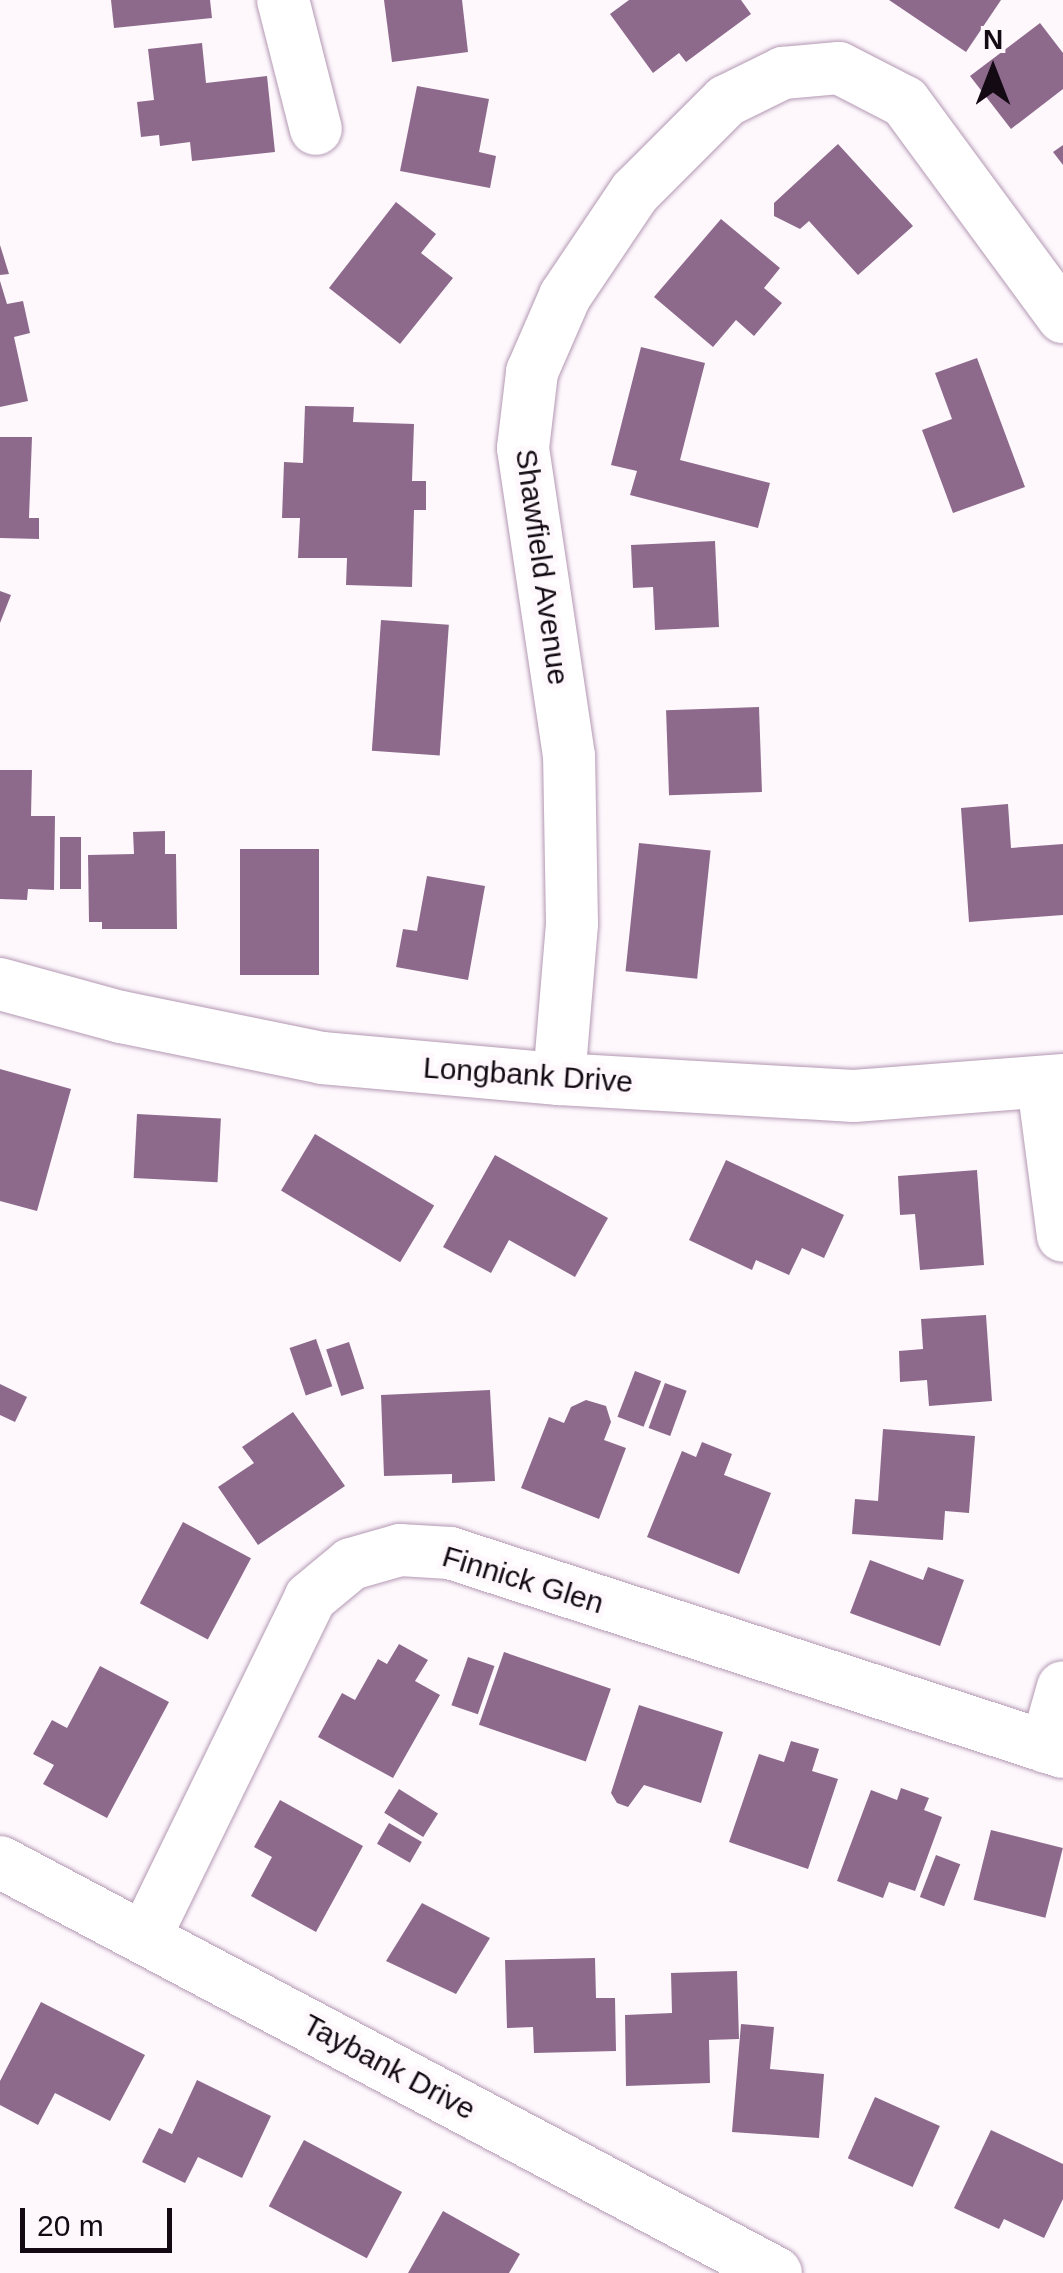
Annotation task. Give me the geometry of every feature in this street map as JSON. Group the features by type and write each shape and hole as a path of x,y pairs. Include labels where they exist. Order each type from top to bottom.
{"street":[{"path":"282,0 316,128"},
{"name":"Shawfield Avenue","path":"558,1079 572,924 569,756 523,448 532,372 565,296 635,192 726,101 782,73 839,68 905,102 1063,317"},
{"name":"Longbank Drive","path":"0,984 121,1018 322,1058 558,1079 854,1096 1053,1082"},
{"path":"1053,1082 1063,1236"},
{"name":"Finnick Glen","path":"145,1937 310,1598 352,1564 400,1550 450,1553 1054,1749 1063,1687"},
{"name":"Taybank Drive","path":"0,1862 760,2269"}],"building":[{"path":"111,0 210,0 212,18 114,28"},
{"path":"384,0 462,0 468,52 392,62"},
{"path":"629,0 741,0 751,14 686,62 679,53 653,73 610,14"},
{"path":"889,0 1001,0 966,52"},
{"path":"1040,23 1063,53 1063,89 1011,129 970,76"},
{"path":"202,43 206,83 267,76 275,152 192,161 190,142 160,146 159,135 141,137 137,102 154,100 148,49"},
{"path":"417,86 489,99 479,152 496,156 490,188 400,171"},
{"path":"838,144 913,226 858,275 809,221 800,229 774,216 774,203"},
{"path":"1063,145 1063,165 1053,152"},
{"path":"396,202 436,234 421,253 453,278 400,344 329,288"},
{"path":"721,219 780,268 764,288 782,303 754,336 736,320 713,347 654,297"},
{"path":"0,245 9,274 0,275"},
{"path":"0,281 7,304 23,301 30,333 14,337 28,401 0,407"},
{"path":"641,347 705,363 680,460 770,483 758,528 630,495 637,471 611,465"},
{"path":"977,358 1025,487 953,513 922,430 952,419 935,373"},
{"path":"305,406 354,407 353,422 414,424 412,481 426,481 426,510 414,510 412,587 346,585 347,558 298,558 300,518 282,518 284,462 303,463"},
{"path":"0,437 32,437 29,518 39,518 39,539 0,538"},
{"path":"715,541 719,627 655,630 653,587 633,588 631,545"},
{"path":"0,591 11,595 0,623"},
{"path":"381,620 449,625 440,755 372,751"},
{"path":"759,707 762,792 669,795 666,710"},
{"path":"0,770 32,770 31,816 55,816 54,890 28,889 27,900 0,899"},
{"path":"1008,804 1011,848 1063,844 1063,915 969,922 961,808"},
{"path":"165,831 165,854 176,854 177,929 102,929 102,922 89,922 88,855 134,854 133,832"},
{"path":"60,837 81,837 81,889 60,889"},
{"path":"639,843 711,851 697,979 626,971"},
{"path":"240,849 319,849 319,975 240,975"},
{"path":"427,876 485,886 468,980 396,967 403,929 417,931"},
{"path":"0,1069 71,1089 37,1211 0,1201"},
{"path":"137,1114 221,1118 218,1182 134,1178"},
{"path":"315,1134 434,1206 400,1262 281,1191"},
{"path":"495,1155 608,1218 575,1277 509,1240 491,1273 443,1247"},
{"path":"726,1160 844,1215 824,1258 802,1248 789,1275 756,1260 752,1270 689,1240"},
{"path":"977,1170 984,1265 920,1270 915,1214 900,1215 898,1176"},
{"path":"986,1315 992,1401 929,1406 927,1380 900,1382 899,1351 923,1349 921,1319"},
{"path":"316,1339 332,1386 306,1395 290,1348"},
{"path":"349,1342 364,1389 341,1396 326,1349"},
{"path":"635,1371 661,1381 644,1427 617,1417"},
{"path":"665,1383 687,1391 670,1436 649,1428"},
{"path":"0,1384 27,1397 15,1422 0,1415"},
{"path":"490,1390 495,1481 452,1483 452,1474 384,1476 381,1395"},
{"path":"586,1400 606,1406 611,1422 604,1440 626,1448 599,1519 521,1488 549,1417 564,1423 571,1407"},
{"path":"293,1412 345,1486 258,1545 218,1487 254,1463 242,1447"},
{"path":"883,1429 975,1436 969,1513 945,1511 943,1540 852,1534 855,1499 878,1501"},
{"path":"702,1442 732,1454 724,1475 771,1493 739,1574 647,1537 682,1451 696,1457"},
{"path":"183,1522 251,1558 208,1639 140,1603"},
{"path":"870,1560 923,1580 928,1567 964,1580 940,1646 850,1613"},
{"path":"399,1644 428,1660 415,1681 440,1695 393,1778 318,1737 342,1693 355,1700 378,1659 387,1664"},
{"path":"504,1652 611,1689 586,1762 479,1725"},
{"path":"468,1657 494,1666 478,1714 451,1705"},
{"path":"100,1666 169,1702 107,1818 43,1784 54,1765 33,1754 52,1720 67,1728"},
{"path":"639,1705 723,1732 701,1803 644,1785 628,1807 617,1803 611,1793"},
{"path":"791,1741 819,1749 812,1771 838,1779 808,1869 729,1842 759,1754 784,1762"},
{"path":"901,1788 929,1798 924,1810 942,1817 915,1891 889,1882 883,1898 837,1881 871,1790 897,1800"},
{"path":"399,1789 438,1813 423,1837 384,1813"},
{"path":"280,1800 363,1846 316,1932 251,1896 272,1857 254,1847"},
{"path":"389,1823 422,1842 410,1863 377,1844"},
{"path":"991,1830 1063,1848 1045,1918 974,1900"},
{"path":"936,1855 960,1864 944,1906 920,1897"},
{"path":"422,1903 490,1938 456,1994 386,1961"},
{"path":"595,1958 596,1998 615,1998 616,2051 534,2053 533,2027 507,2028 505,1960"},
{"path":"737,1971 739,2039 709,2040 710,2083 626,2086 625,2015 672,2013 671,1973"},
{"path":"41,2002 145,2055 110,2121 55,2093 38,2125 0,2105 0,2081"},
{"path":"741,2024 774,2027 770,2069 824,2074 819,2138 732,2132"},
{"path":"197,2080 271,2116 242,2178 198,2157 185,2183 142,2162 159,2128 172,2134"},
{"path":"875,2097 940,2126 913,2187 848,2158"},
{"path":"991,2130 1063,2164 1063,2199 1044,2238 1004,2219 999,2229 954,2208"},
{"path":"304,2140 402,2192 367,2258 269,2206"},
{"path":"443,2211 520,2254 509,2273 408,2273"}]}
